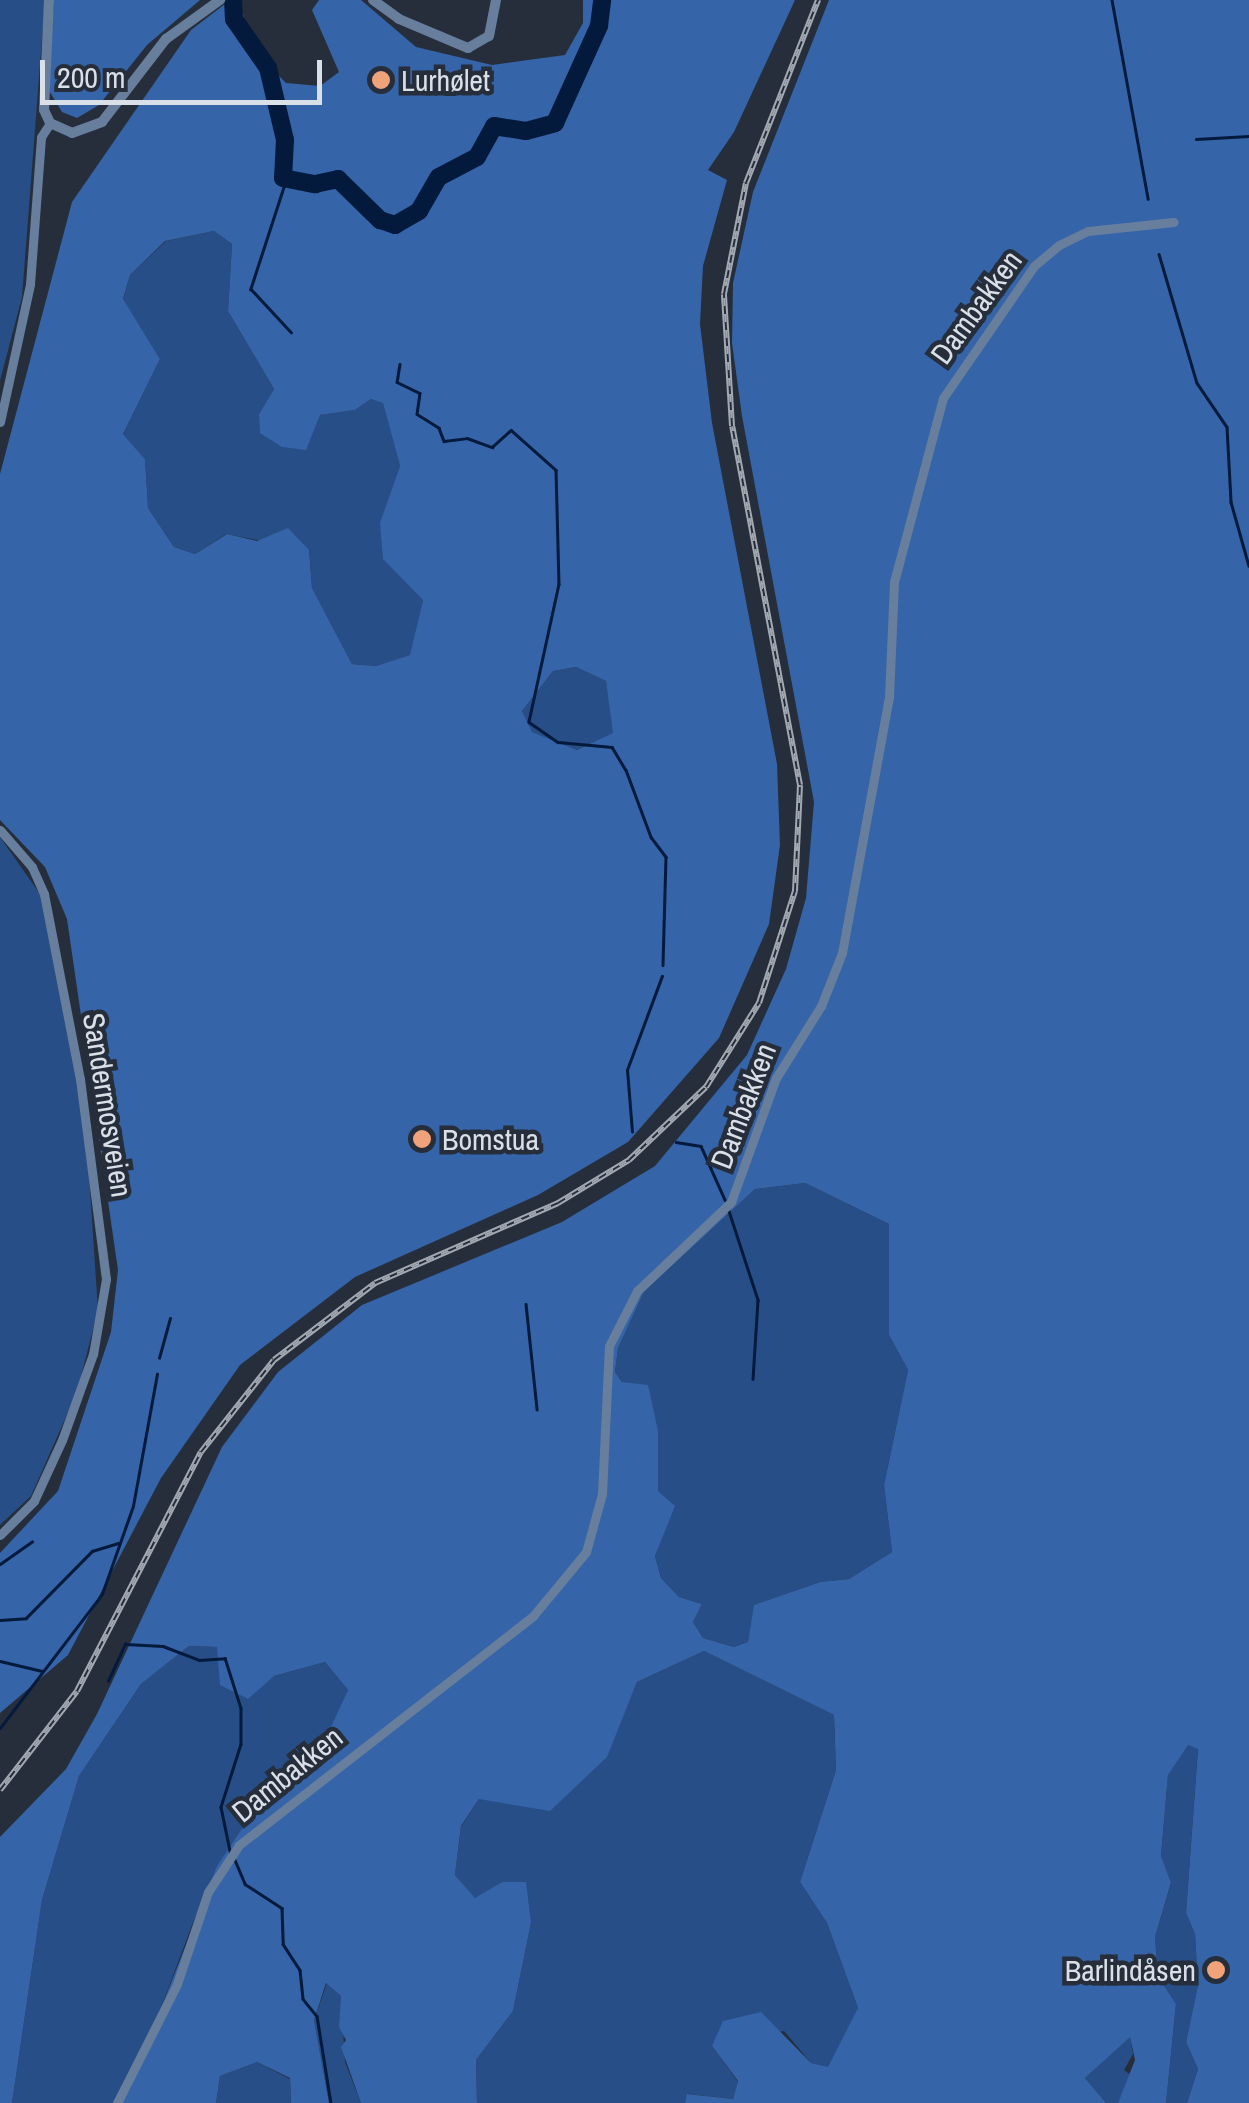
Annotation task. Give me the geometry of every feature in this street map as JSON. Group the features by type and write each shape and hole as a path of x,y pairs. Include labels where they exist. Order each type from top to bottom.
{"street":[{"path":"0,422 30,284 41,137 50,123 42,88 48,0"},
{"path":"50,123 72,133 96,127 166,39 220,0"},
{"path":"373,0 398,19 468,48 489,36 496,0"},
{"name":"Dambakken","path":"117,2103 177,1984 208,1892 238,1845 534,1616 586,1552 602,1494 609,1346 637,1291 731,1202 776,1078 821,1006 842,953 889,697 894,582 944,398 1034,266 1059,244 1088,231 1174,222"},
{"name":"Sandermosveien","path":"0,830 32,867 44,894 102,1232 99,1331 78,1402 40,1489 0,1535"}],"shaded area":[{"path":"0,0 45,0 22,297 0,381"},
{"path":"54,0 200,0 147,45 99,105 77,118 62,112 48,89"},
{"path":"319,0 361,0 416,47 492,65 565,55 583,23 583,0 795,0 734,132 708,170 727,180 703,266 700,324 712,423 777,764 780,845 769,924 719,1038 628,1142 538,1195 355,1277 240,1365 161,1478 68,1655 0,1713 0,1553 58,1491 111,1332 118,1270 67,919 45,867 0,820 0,474 72,202 191,30 225,4 243,14 251,48 286,83 320,86 339,72 312,10","holes":["214,231 232,244 228,311 274,389 259,414 260,433 282,447 306,450 320,415 355,410 371,399 383,403 400,466 380,523 383,559 423,600 410,655 376,666 352,664 312,588 309,550 288,528 257,541 227,534 195,554 174,547 148,508 145,459 123,434 160,359 123,299 130,275 165,241","576,667 606,681 613,733 577,750 532,732 522,711 553,671"]},
{"path":"829,0 1249,0 1249,2103 1187,2103 1198,2069 1186,2042 1198,1985 1195,1934 1186,1913 1198,1749 1188,1745 1168,1775 1161,1856 1171,1883 1155,1937 1158,1976 1176,2004 1166,2103 1118,2103 1135,2060 1130,2037 1085,2078 1106,2103 685,2103 687,2094 733,2099 738,2081 712,2046 723,2021 761,2012 811,2063 828,2067 858,2008 827,1923 800,1882 836,1770 834,1715 704,1651 637,1682 607,1757 550,1811 479,1799 461,1826 455,1875 475,1898 502,1882 526,1882 531,1923 513,2011 476,2060 477,2103 361,2103 341,2047 346,2040 339,2027 341,1996 326,1983 314,2020 329,2103 291,2103 290,2078 257,2062 220,2076 216,2103 112,2103 156,2021 217,1866 284,1766 320,1751 348,1690 325,1662 274,1676 248,1699 220,1685 217,1647 189,1646 141,1684 79,1776 42,1900 12,2103 0,2103 0,1837 66,1769 97,1714 222,1447 278,1372 362,1305 562,1222 655,1166 747,1055 786,969 806,898 814,802 732,343 733,283 753,192","holes":["805,1183 889,1224 889,1335 908,1370 884,1485 892,1552 849,1579 820,1582 754,1605 748,1642 734,1647 703,1638 693,1622 702,1604 679,1597 661,1578 655,1556 675,1506 658,1491 658,1431 648,1385 622,1382 615,1372 618,1348 644,1292 755,1189"]},
{"path":"214,231 232,244 228,311 274,389 259,414 319,415 355,410 371,399 383,402 400,466 381,523 423,600 411,655 376,666 352,664 312,588 309,550 226,534 195,554 174,547 148,508 145,459 123,434 160,359 123,300 130,275 166,241"},
{"path":"576,667 606,681 613,719 613,734 577,750 531,732 522,711 553,671"},
{"path":"0,837 42,897 85,1114 98,1310 77,1392 31,1496 0,1525"},
{"path":"805,1183 889,1224 889,1335 908,1370 884,1485 892,1552 849,1579 820,1582 755,1605 748,1642 734,1647 703,1638 693,1622 702,1604 679,1597 661,1578 655,1556 674,1506 658,1491 658,1431 615,1372 618,1348 644,1292 755,1189"},
{"path":"189,1646 217,1647 274,1676 325,1662 348,1690 340,1719 320,1751 284,1766 241,1834 194,1920 156,2021 112,2103 12,2103 42,1900 79,1776 141,1684"},
{"path":"704,1651 834,1715 836,1770 800,1882 827,1923 858,2008 844,2045 828,2068 811,2063 784,2031 712,2046 738,2082 733,2099 688,2094 685,2103 477,2103 476,2060 513,2011 531,1923 502,1882 475,1899 455,1875 461,1827 479,1799 606,1757 637,1682"},
{"path":"1187,1745 1198,1748 1186,1913 1195,1934 1198,1985 1186,2042 1198,2069 1187,2103 1166,2103 1176,2004 1158,1976 1155,1937 1171,1884 1161,1857 1168,1774"},
{"path":"327,1983 341,1996 345,2062 361,2103 329,2103 314,2020"},
{"path":"1130,2036 1133,2054 1124,2070 1131,2075 1118,2103 1106,2103 1085,2078"},
{"path":"257,2062 290,2079 291,2103 216,2103 220,2076"}],"waterway":[{"path":"233,0 234,19 268,68 285,140 283,178 315,184 338,179 380,220 395,225 419,211 439,177 477,157 494,126 526,131 555,123 599,26 602,0"},
{"path":"1112,0 1148,199"},
{"path":"1196,139 1249,136"},
{"path":"286,181 251,289 291,332"},
{"path":"1159,254 1197,383 1227,427 1231,502 1249,566"},
{"path":"400,364 397,382 420,393 417,414 439,428 444,441 467,438 492,447 511,430 556,470 559,584 529,722 558,742 612,747 626,770 651,837 666,857 663,965"},
{"path":"632,1132 627,1070 662,976"},
{"path":"676,1142 701,1146 725,1200"},
{"path":"728,1208 758,1300 753,1379"},
{"path":"526,1304 537,1409"},
{"path":"159,1358 170,1318"},
{"path":"0,1728 102,1594 133,1506 157,1374"},
{"path":"0,1564 32,1542"},
{"path":"0,1620 26,1618 92,1551 118,1543"},
{"path":"108,1681 125,1644 163,1646 199,1660 225,1658 241,1708 241,1744 221,1807 230,1851"},
{"path":"0,1661 42,1671"},
{"path":"235,1860 245,1884 282,1908 283,1944 300,1970 303,1999 317,2016 331,2103"}],"railway":[{"path":"0,1790 77,1691 201,1452 274,1360 375,1283 558,1203 629,1160 706,1087 759,1003 795,891 800,785 732,426 724,294 746,183 818,0"}],"place":[{"name":"Lurhølet","path":"381,80"},
{"name":"Bomstua","path":"422,1139"},
{"name":"Barlindåsen","path":"1216,1970"}]}
